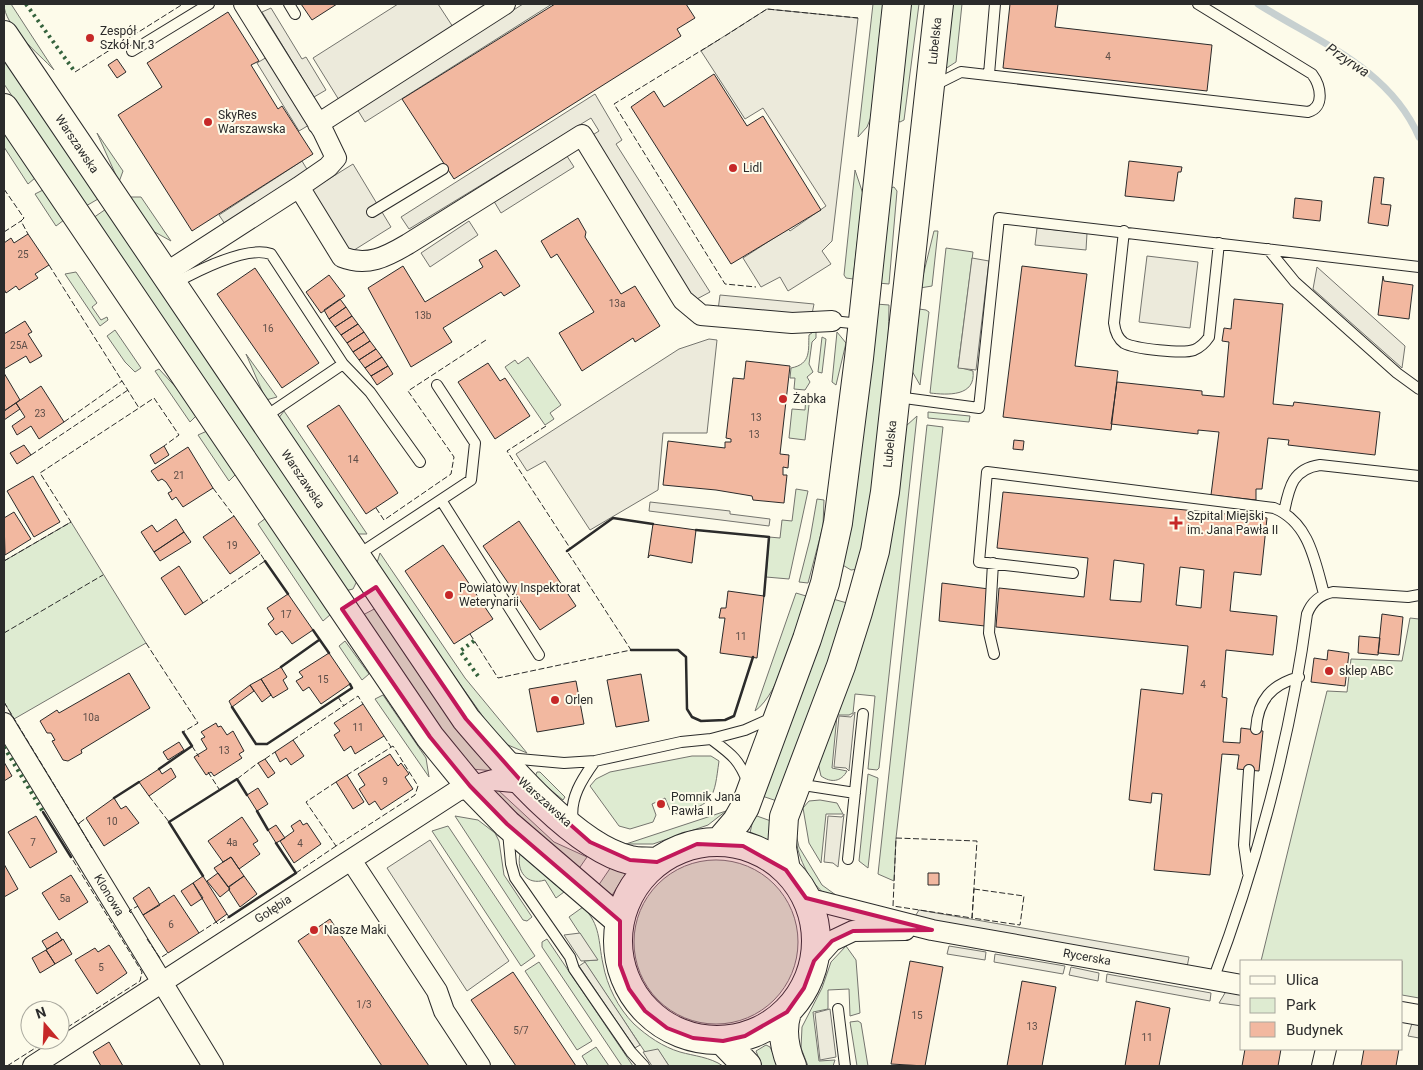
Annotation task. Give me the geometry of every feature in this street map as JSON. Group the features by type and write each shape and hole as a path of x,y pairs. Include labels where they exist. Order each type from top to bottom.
{"main road":[{"path":"719,842 737,821 807,639 825,583 838,523 897,4"},
{"name":"Lubelska","path":"786,870 782,848 784,817 841,666 875,552 885,492 939,4"},
{"name":"Warszawska","path":"4,35 466,718 523,783 590,842 630,860 657,862"},
{"path":"4,108 430,737 470,786 507,824 620,920"},
{"path":"881,154 922,158"},
{"path":"825,583 863,593"},
{"path":"342,609 376,587"},
{"path":"719,842 743,846 766,855 786,870 806,898 814,925 816,940 814,961 804,988 787,1012 767,1027 744,1036 723,1041 693,1038 667,1028 645,1011 629,989 620,965 617,943 620,920 630,894 642,877 657,862 676,851 697,844 719,842"},
{"path":"787,1012 783,1025 783,1038 792,1066"},
{"path":"723,1041 747,1066"}],"street":[{"path":"168,279 328,168 336,158 318,124 244,4"},
{"path":"318,124 505,4"},
{"path":"299,187 342,257 354,262 369,261 384,257 408,244 582,135 683,300 701,315 792,323 832,321"},
{"name":"Klonowa","path":"4,723 213,1066"},
{"name":"Gołębia","path":"33,1066 457,791 493,780 523,783"},
{"path":"351,860 437,991 444,1011 480,1066"},
{"name":"Rycerska","path":"806,898 932,930 1240,985"},
{"name":"Rycerska","path":"814,961 832,941 853,932 932,930"},
{"path":"1403,1012 1419,1015"},
{"path":"1322,1066 1326,1050"}],"lane":[{"path":"132,51 209,4"},
{"path":"289,4 295,14"},
{"path":"989,74 995,4"},
{"path":"930,87 961,72 1308,112 1315,110 1319,105 1320,97 1318,82 1312,74 1198,4"},
{"path":"372,212 443,169"},
{"path":"896,397 979,408 999,218 1124,231 1419,267"},
{"path":"1124,231 1114,323 1116,334 1123,342 1132,346 1186,352 1203,345 1209,337 1219,243"},
{"path":"1268,248 1295,282 1397,373 1419,389"},
{"path":"168,279 197,272 239,256 262,251 271,254 343,364 370,392 420,462"},
{"path":"832,321 862,324"},
{"path":"262,419 343,364"},
{"path":"356,557 471,480 475,443 438,384"},
{"path":"1284,512 1290,484 1295,476 1311,466 1320,465 1419,476"},
{"path":"1074,573 979,562 987,472 1264,506 1284,512 1294,520 1308,541 1324,594"},
{"path":"441,500 539,655"},
{"path":"994,563 989,633 994,654"},
{"path":"1214,980 1238,916 1248,878 1299,677 1307,614 1316,599 1324,594 1349,592 1408,598 1419,595"},
{"path":"1256,729 1260,704 1270,691 1277,685 1299,677"},
{"path":"848,859 863,714"},
{"path":"499,757 564,763 595,761 681,742 711,739 745,730 778,716"},
{"path":"711,739 741,764 750,789"},
{"path":"574,829 571,811 578,788 595,761"},
{"path":"1248,878 1244,845 1249,770"},
{"path":"796,784 854,793"},
{"path":"507,824 511,864 515,878 570,958 574,969 631,1052 644,1066"},
{"path":"838,1009 845,1066"}],"highlighted area":[{"path":"376,587 466,719 523,783 590,842 630,860 657,862 697,844 743,846 786,870 806,898 932,930 853,931 832,941 814,961 804,988 787,1012 745,1036 723,1041 693,1038 667,1028 645,1011 629,989 620,965 620,921 507,824 470,786 430,737 342,609"}],"green space":[{"path":"4,4 11,4 54,70 16,30 10,21"},
{"path":"873,4 883,4 871,117 867,127 858,137"},
{"path":"908,4 919,4 904,120 900,122 896,120"},
{"path":"952,4 962,4 956,62 945,69"},
{"path":"4,59 98,199 86,206 4,84"},
{"path":"4,131 35,178 28,184 4,147"},
{"path":"97,133 123,171 119,182"},
{"path":"855,170 863,194 853,279 846,278 844,275"},
{"path":"894,187 897,191 889,284 878,283 890,188"},
{"path":"43,190 64,220 56,226 35,194"},
{"path":"128,197 141,197 171,241 151,230"},
{"path":"106,209 357,581 353,589 345,591 93,218"},
{"path":"934,231 938,231 932,286 920,288"},
{"path":"946,248 973,252 958,367 973,371 973,379 970,386 965,390 952,394 930,393"},
{"path":"76,272 97,303 92,307 101,320 107,317 108,320 100,326 65,274"},
{"path":"876,304 889,305 883,405 870,504 858,569 851,570 841,564"},
{"path":"919,309 929,312 920,385 912,371"},
{"path":"115,330 141,368 135,372 125,362 107,336"},
{"path":"816,330 816,338 812,342 809,364 813,372 807,377 810,382 805,390 794,389 795,378 790,378 791,368 803,363 806,359 809,335"},
{"path":"837,332 846,343 836,385 832,382"},
{"path":"822,337 826,339 822,373 818,372"},
{"path":"246,354 277,397 266,400"},
{"path":"528,357 561,405 550,413 554,419 545,425 505,367 515,360 518,364"},
{"path":"159,369 184,396 197,415 190,422 155,371"},
{"path":"806,396 810,396 805,440 789,438 792,409 805,410"},
{"path":"284,411 367,534 355,534 278,419"},
{"path":"928,412 970,416 969,422 928,418"},
{"path":"917,416 879,768 877,770 868,769 875,696 855,694 853,713 837,715 832,768 847,771 839,779 828,780 821,776 818,763 855,665 874,605 894,516 906,426"},
{"path":"927,425 943,427 896,838 894,881 878,874"},
{"path":"207,431 236,474 229,481 198,435"},
{"path":"796,489 808,491 789,579 766,577 769,537 780,538 782,520 792,521"},
{"path":"817,499 824,500 823,526 808,583 799,582 810,539"},
{"path":"266,518 331,614 323,621 258,524"},
{"path":"71,522 146,643 14,719 4,702 4,561"},
{"path":"380,553 465,678 527,753 508,745 489,725 376,566"},
{"path":"796,593 806,596 792,641 773,689 755,711"},
{"path":"833,599 847,603 840,631 777,801 762,796"},
{"path":"376,608 495,771 471,769 455,750 363,615"},
{"path":"1410,618 1419,619 1419,998 1403,995 1403,960 1261,960 1327,691 1347,692 1351,659 1402,661"},
{"path":"345,641 369,674 362,680 339,646"},
{"path":"383,695 426,758 429,777 375,699"},
{"path":"692,756 711,756 719,761 714,791 706,802 699,807 677,814 670,810 665,798 652,804 656,815 653,822 630,829 619,826 590,786 596,779 610,772"},
{"path":"537,772 540,772 565,797 563,800 535,777"},
{"path":"868,774 878,778 868,868 859,861"},
{"path":"498,790 554,842 587,857 578,870 494,792"},
{"path":"820,800 837,803 843,814 826,814 821,863 809,843 803,808 809,801"},
{"path":"726,811 708,825 653,844 626,844"},
{"path":"754,815 771,821 769,841 750,833"},
{"path":"455,816 478,820 495,833 499,841 504,875 532,917 527,921 523,920"},
{"path":"448,826 535,956 521,966 432,831"},
{"path":"796,834 799,847 822,885 844,901 825,894 814,883 804,867 796,842"},
{"path":"520,854 564,892 556,898 545,880 533,881 524,876 520,866"},
{"path":"724,860 740,863 755,869 780,890 789,903 795,918 798,942 797,958 789,981 768,1006 755,1015 740,1021 708,1024 692,1021 670,1011 647,988 635,958 634,934 637,918 647,896 670,873 700,861"},
{"path":"611,867 626,873 611,897 598,886"},
{"path":"583,907 596,927 601,956 610,988 628,1018 644,1033 667,1047 723,1066 669,1066 658,1050 645,1052 584,961 597,960 569,917"},
{"path":"547,939 633,1066 622,1066 542,947 542,942"},
{"path":"846,946 856,960 860,1013 850,1016 849,989 828,990 828,1009 813,1012 819,1061 835,1060 833,1066 808,1066 801,1048 802,1027 822,988 831,962"},
{"path":"539,962 592,1041 577,1050 525,971"},
{"path":"858,1021 861,1023 868,1066 857,1066 850,1022"},
{"path":"766,1045 770,1047 779,1066 762,1066 756,1051"},
{"path":"596,1047 609,1066 588,1066 582,1056"}],"shaded area":[{"path":"398,4 438,4 453,27 339,100 313,58"},
{"path":"523,4 552,4 365,122 357,109"},
{"path":"271,8 302,59 306,57 326,90 314,97 262,12"},
{"path":"767,9 858,18 832,241 822,251 831,264 788,291 780,277 761,287 743,258 788,229 790,231 826,206 763,108 745,119 701,51"},
{"path":"267,57 309,125 299,131 257,63"},
{"path":"595,94 622,140 616,144 710,292 695,300 591,136 599,131 591,118 409,229 401,217"},
{"path":"565,153 574,167 501,213 492,198"},
{"path":"302,161 308,171 225,224 219,215"},
{"path":"353,164 391,227 335,262 295,200"},
{"path":"469,221 478,235 430,267 421,253"},
{"path":"1037,228 1087,233 1086,250 1035,245"},
{"path":"1147,256 1198,262 1190,328 1139,322"},
{"path":"972,258 989,261 976,370 958,368"},
{"path":"1317,267 1405,346 1402,368 1313,289"},
{"path":"720,295 814,304 812,314 790,318 718,310"},
{"path":"709,339 717,340 707,433 663,433 658,490 590,530 545,461 527,471 516,454 679,349"},
{"path":"650,502 730,511 730,514 770,519 769,526 649,511"},
{"path":"855,712 849,771 846,768 834,767 839,716 851,717"},
{"path":"844,814 838,867 833,863 824,862 828,816 842,817"},
{"path":"430,840 509,961 467,991 387,868"},
{"path":"919,910 1189,957 1187,967 914,918"},
{"path":"580,933 598,960 581,961 564,935"},
{"path":"949,946 986,952 985,960 947,954"},
{"path":"995,954 1065,966 1063,974 994,962"},
{"path":"585,962 640,1045 635,1048 579,966"},
{"path":"1071,967 1099,973 1098,981 1069,975"},
{"path":"1107,974 1211,993 1210,1001 1106,982"},
{"path":"1228,988 1240,990 1240,1006 1219,1003"},
{"path":"830,1009 836,1057 820,1060 815,1013"},
{"path":"1413,1020 1419,1022 1419,1038 1408,1036"},
{"path":"658,1049 669,1066 652,1066 643,1052"}],"building":[{"path":"301,4 337,4 312,20"},
{"path":"555,4 686,4 695,18 677,29 681,36 454,179 402,99"},
{"path":"1010,4 1058,4 1055,27 1212,45 1207,91 1003,68"},
{"name":"SkyRes Warszawska","path":"228,12 259,61 251,65 278,109 282,106 313,154 192,231 118,115 162,87 147,63"},
{"path":"117,59 126,72 117,78 108,65"},
{"name":"Lidl","path":"714,74 747,126 763,116 821,210 731,264 631,107 654,91 664,107"},
{"path":"1129,161 1182,167 1181,172 1178,172 1174,201 1125,196"},
{"path":"1374,177 1384,178 1381,204 1391,205 1388,226 1368,223"},
{"path":"1295,198 1322,201 1320,221 1293,218"},
{"path":"578,218 586,232 585,237 621,294 635,286 660,326 635,342 633,338 582,371 559,333 594,312 557,254 551,258 541,241"},
{"path":"28,234 49,265 35,274 38,278 19,290 16,286 6,293 4,289 4,243 11,238 14,243"},
{"path":"496,250 520,286 504,296 501,292 443,328 452,342 411,367 368,288 403,266 425,302 483,267 479,260"},
{"path":"1022,266 1087,274 1075,366 1118,371 1111,430 1003,417"},
{"path":"255,268 319,363 282,388 217,294"},
{"path":"329,275 345,296 321,313 306,292"},
{"path":"1383,276 1384,281 1413,285 1409,319 1378,315"},
{"path":"340,299 346,307 329,319 324,310"},
{"path":"1234,299 1283,304 1273,404 1293,406 1294,402 1380,412 1375,455 1288,445 1289,440 1268,438 1262,489 1256,489 1256,500 1211,495 1219,432 1198,430 1198,434 1111,424 1117,382 1202,391 1202,395 1224,397 1229,342 1222,341 1224,328 1231,329"},
{"path":"346,307 352,316 335,327 329,319"},
{"path":"352,316 358,324 341,335 335,327"},
{"path":"25,321 32,332 28,334 42,356 30,363 26,356 4,369 4,334"},
{"path":"358,324 364,332 347,343 341,335"},
{"path":"364,332 370,341 353,352 347,343"},
{"path":"370,341 376,349 359,360 353,352"},
{"path":"376,349 382,357 365,368 359,360"},
{"path":"382,357 388,366 371,376 365,368"},
{"path":"746,361 790,366 780,454 789,455 788,468 783,467 783,475 787,475 784,503 753,500 752,496 716,490 663,485 668,441 725,448 725,442 731,442 731,439 726,438 733,378 744,379"},
{"path":"488,363 500,381 505,378 530,416 495,439 458,382"},
{"path":"388,366 393,374 377,385 371,376"},
{"path":"4,373 20,400 4,411"},
{"path":"41,386 64,422 39,439 31,426 17,435 12,426 25,417 16,403"},
{"path":"16,403 20,409 4,420 4,411"},
{"path":"339,405 398,493 366,514 307,426"},
{"path":"1014,440 1024,441 1023,450 1013,449"},
{"path":"24,445 31,455 17,464 10,453"},
{"path":"164,446 169,455 155,464 150,455"},
{"path":"188,447 213,488 183,507 176,497 172,500 168,493 172,491 166,482 162,479 158,481 151,471"},
{"path":"33,476 60,522 34,537 7,491"},
{"path":"1003,492 1267,518 1261,575 1234,572 1230,611 1277,616 1273,655 1226,650 1222,697 1227,698 1223,742 1240,743 1241,728 1263,731 1259,771 1237,769 1239,755 1222,754 1210,875 1154,870 1162,794 1152,793 1151,803 1129,800 1141,689 1183,694 1188,646 996,627 999,588 1084,597 1088,558 997,548","holes":["1114,560 1144,564 1141,602 1110,600","1180,567 1204,570 1201,608 1176,605"]},
{"path":"14,512 31,539 5,555 4,518"},
{"path":"234,516 260,553 230,574 203,537"},
{"path":"176,519 184,532 154,552 141,532 152,525 157,532"},
{"path":"519,521 576,606 540,630 483,546"},
{"path":"653,524 696,530 692,563 650,555 648,558"},
{"path":"184,532 191,542 160,561 154,552"},
{"name":"Powiatowy Inspektorat Weterynarii","path":"443,545 493,619 454,644 405,571"},
{"path":"179,566 203,603 185,615 161,578"},
{"path":"942,583 989,589 985,626 939,621"},
{"path":"728,591 764,596 757,658 720,653 725,618 719,618 721,608 726,608"},
{"path":"288,594 313,630 292,644 282,631 276,635 268,624 274,619 267,608"},
{"path":"1382,614 1403,617 1399,655 1378,653"},
{"path":"1359,636 1380,638 1378,655 1358,653"},
{"name":"sklep ABC","path":"1328,650 1349,653 1345,686 1311,682 1314,658 1327,660"},
{"path":"329,653 350,684 321,704 309,687 303,691 296,681 303,677 299,672"},
{"path":"281,667 287,677 283,680 288,689 273,698 261,679"},
{"path":"129,673 150,708 81,750 82,753 68,761 63,760 52,741 55,740 51,733 47,733 40,721 57,710 59,713"},
{"name":"Orlen","path":"641,674 649,721 616,727 607,680"},
{"path":"261,679 271,695 262,702 250,685"},
{"name":"Orlen","path":"576,681 584,724 537,732 529,689"},
{"path":"250,685 254,691 232,707 229,701"},
{"path":"363,704 384,736 355,754 351,746 344,751 334,735 340,731 334,723"},
{"path":"216,723 218,727 221,726 227,735 233,731 244,751 239,754 242,758 214,776 211,772 206,775 194,757 207,749 201,739 205,737 201,732"},
{"path":"293,740 304,756 291,765 286,758 280,762 275,752"},
{"path":"179,742 184,750 168,760 163,752"},
{"path":"390,754 398,766 401,763 409,774 405,777 413,789 381,810 375,801 369,805 359,789 365,785 358,774"},
{"path":"265,759 275,773 268,778 258,763"},
{"path":"4,762 12,776 4,781"},
{"path":"171,768 176,777 149,796 139,782 159,769 162,774"},
{"path":"347,775 364,802 353,809 336,782"},
{"path":"258,788 268,804 257,811 247,795"},
{"path":"114,798 121,809 126,806 139,823 104,846 86,818"},
{"path":"36,816 57,852 30,868 8,832"},
{"path":"242,817 258,841 253,844 260,854 239,869 231,857 223,862 208,841"},
{"path":"300,820 303,825 307,823 321,844 294,863 280,841 294,831 291,826"},
{"path":"276,825 285,838 276,843 268,830"},
{"path":"231,857 244,876 228,887 214,868"},
{"path":"4,864 18,889 4,897"},
{"path":"218,873 230,889 220,897 207,881"},
{"path":"928,873 939,873 939,885 928,885"},
{"path":"71,875 88,902 59,920 42,893"},
{"path":"203,876 227,914 216,922 193,883"},
{"path":"244,876 257,894 240,907 229,887"},
{"path":"193,883 203,898 191,906 181,891"},
{"path":"149,887 160,905 143,915 133,898"},
{"path":"174,895 199,933 168,953 143,915"},
{"path":"330,919 429,1066 382,1066 298,941"},
{"path":"57,932 62,940 47,949 42,941"},
{"path":"63,939 72,954 55,964 46,950"},
{"path":"109,945 127,973 97,994 75,960 95,948 98,952"},
{"path":"46,950 55,964 40,973 32,958"},
{"path":"910,961 943,967 925,1066 891,1064"},
{"path":"513,972 576,1066 516,1066 471,1000"},
{"path":"1022,981 1056,987 1042,1066 1007,1066"},
{"path":"1136,1001 1170,1008 1159,1066 1125,1066"},
{"path":"109,1042 123,1066 101,1066 93,1052"},
{"path":"1245,1050 1281,1050 1278,1066 1242,1066"},
{"path":"1364,1050 1399,1050 1396,1066 1361,1066"}],"waterway":[{"name":"Przyrwa","path":"1258,4 1350,59 1371,75 1390,92 1406,113 1419,137"}],"hedge":[{"path":"26,4 75,72"},
{"path":"474,641 460,651 478,676"},
{"path":"4,747 43,812"}],"fence":[{"path":"75,72 183,4"},
{"path":"725,36 767,9 858,18"},
{"path":"720,39 614,104 725,284 756,287"},
{"path":"4,189 24,218 21,221 28,234"},
{"path":"4,232 21,221"},
{"path":"49,265 139,408 154,398 179,435 164,446"},
{"path":"376,508 384,520 451,474 454,457 408,391 486,340"},
{"path":"64,422 122,381"},
{"path":"31,455 128,390"},
{"path":"4,561 71,522 40,473 139,408"},
{"path":"546,426 507,451 570,548"},
{"path":"213,488 234,516"},
{"path":"470,634 498,678 631,650 567,551"},
{"path":"203,603 265,561 260,553"},
{"path":"4,633 103,575"},
{"path":"146,643 198,723 183,732"},
{"path":"293,740 358,696 363,704"},
{"path":"338,697 344,706"},
{"path":"4,702 78,824 86,818"},
{"path":"384,736 391,747"},
{"path":"192,746 199,757"},
{"path":"336,782 306,802 336,846 415,795 418,786 393,746 347,775"},
{"path":"265,759 275,752"},
{"path":"237,779 258,763"},
{"path":"208,772 219,789"},
{"path":"149,796 169,822"},
{"path":"80,823 78,824 92,848"},
{"path":"896,838 977,841 972,918 893,906 896,838"},
{"path":"296,873 336,846"},
{"path":"70,1026 140,981 142,972 71,857"},
{"path":"974,889 1024,896 1020,925 972,918 974,889"},
{"path":"131,913 129,911 138,906"},
{"path":"199,933 216,922 218,924 229,917 227,914"},
{"path":"147,939 160,958 168,953"},
{"path":"7,1066 32,1050"}],"wall":[{"path":"567,551 613,518 653,524"},
{"path":"696,530 769,537 764,596"},
{"path":"265,561 288,594"},
{"path":"313,630 329,653"},
{"path":"281,667 319,640"},
{"path":"631,650 678,650 686,657 687,709 692,717 701,721 725,720 734,716 753,657"},
{"path":"232,707 256,744 267,744 352,688 350,684"},
{"path":"159,769 192,746 183,732"},
{"path":"203,876 169,822 237,779 247,795"},
{"path":"114,798 139,782"},
{"path":"257,811 268,830"},
{"path":"43,812 71,857"},
{"path":"229,917 296,873 276,843"}],"place":[{"name":"Zespół Szkół Nr 3","path":"90,38"},
{"name":"SkyRes Warszawska","path":"208,122"},
{"name":"Lidl","path":"733,168"},
{"name":"Żabka","path":"783,399"},
{"name":"Szpital Miejski im. Jana Pawła II","path":"1176,523"},
{"name":"Powiatowy Inspektorat Weterynarii","path":"449,595"},
{"name":"sklep ABC","path":"1329,671"},
{"name":"Orlen","path":"555,700"},
{"name":"Pomnik Jana Pawła II","path":"661,804"},
{"name":"Nasze Maki","path":"314,930"}]}
